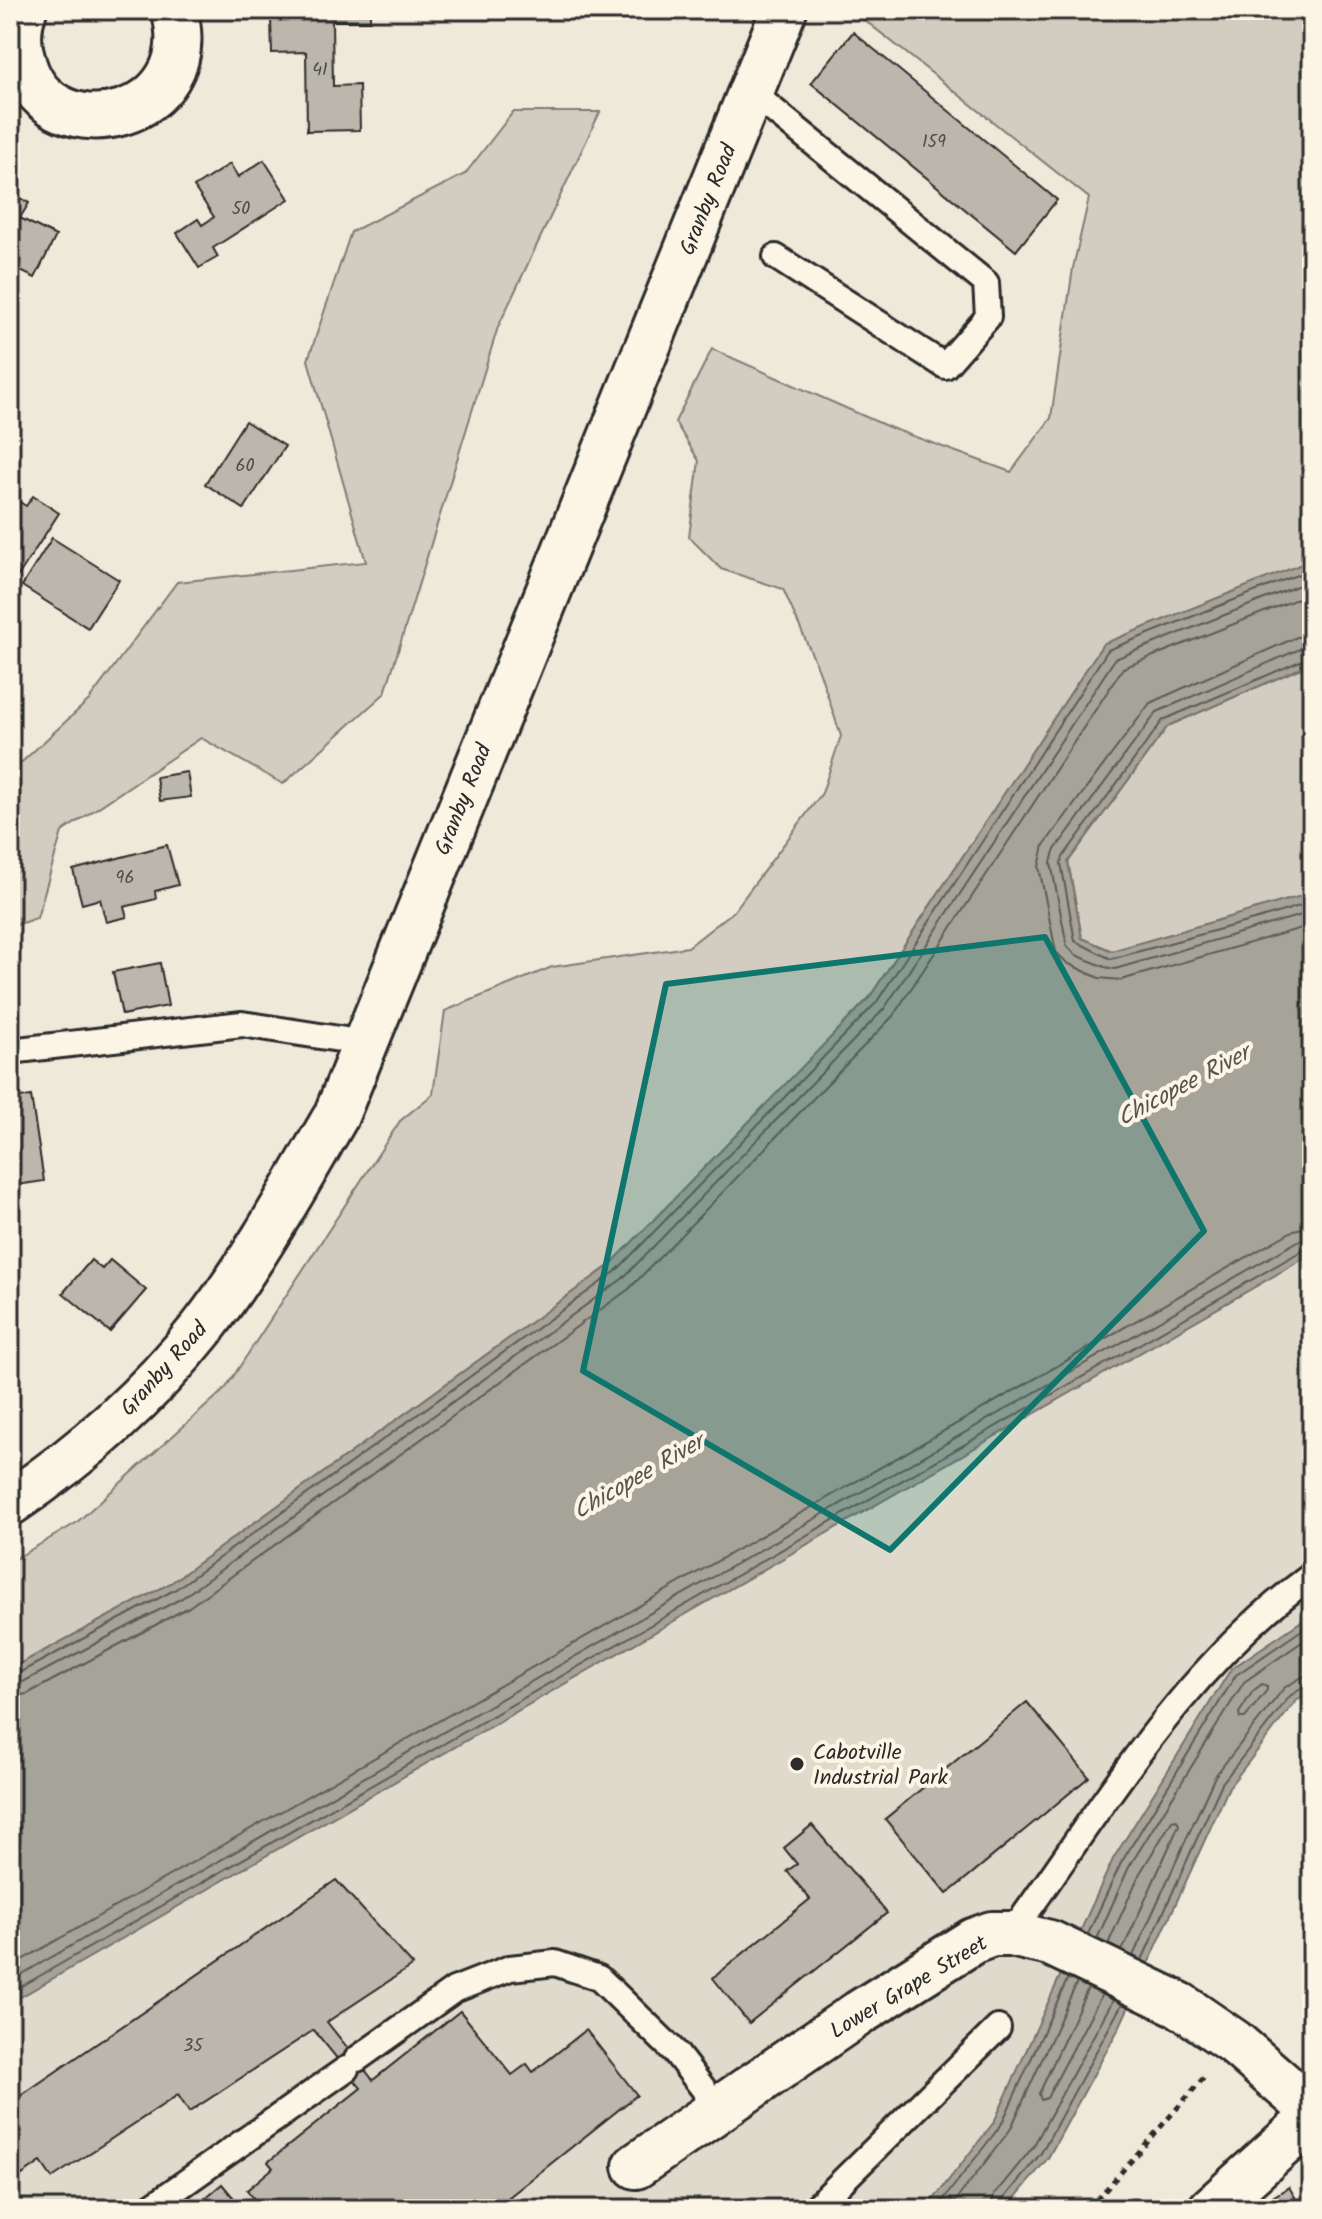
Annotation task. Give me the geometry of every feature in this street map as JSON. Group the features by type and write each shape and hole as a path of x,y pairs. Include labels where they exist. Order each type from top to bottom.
{"main road":[{"path":"24,10 18,35 20,53 35,86 64,109 99,117 118,115 135,108 164,83 173,67 177,49 178,30 174,10"},
{"name":"Granby Road","path":"10,1503 104,1431 172,1363 203,1326 278,1217 336,1116 784,10"},
{"name":"Lower Grape Street","path":"636,2166 859,2013 964,1947 992,1934 1011,1934 1050,1943 1180,2005 1223,2033 1312,2110"},
{"path":"1211,2209 1312,2118"}],"lane":[{"path":"751,92 986,283 988,317 945,366 776,257"},
{"path":"10,1051 242,1024 365,1043"},
{"path":"1011,1934 1155,1730 1218,1657 1290,1591 1312,1575"},
{"path":"148,2209 454,1990 510,1968 555,1963 599,1978 675,2052 719,2109"},
{"path":"814,2209 998,2028"}],"path":[{"path":"1089,2209 1209,2072"}],"highlighted area":[{"path":"1045,937 1204,1231 890,1550 583,1371 666,984"}],"shaded area":[{"path":"858,10 1312,10 1312,560 1103,644 869,998 610,1265 171,1583 10,1669 10,1562 76,1523 225,1389 400,1121 433,1094 445,1011 552,967 688,947 734,911 822,793 841,736 819,670 783,589 721,569 689,537 699,461 675,422 712,349 891,428 1011,472 1051,418 1073,268 1089,198 857,14"},
{"path":"513,112 600,112 498,327 385,693 283,784 201,738 62,832 37,918 10,927 10,773 89,700 177,582 366,562 308,360 351,232 465,174"},
{"path":"1312,663 1312,893 1112,951 1082,938 1068,862 1168,726"},
{"name":"Cabotville Industrial Park","path":"1312,1254 1312,1614 1230,1670 1113,1859 994,2122 926,2209 10,2209 10,2003"}],"water":[{"name":"Chicopee River","path":"1312,560 1312,663 1168,726 1068,862 1082,938 1112,951 1312,893 1312,1254 10,2003 10,1669 171,1583 610,1265 869,998 1103,644"},
{"path":"1312,1614 1312,1692 1296,1701 1229,1787 1119,2028 1048,2158 1006,2209 926,2209 994,2122 1113,1859 1231,1669"}],"building":[{"path":"287,10 370,10 370,21 332,21 333,86 359,85 360,130 307,131 306,52 272,53 271,19 287,19"},
{"path":"853,32 1057,200 1016,251 811,83"},
{"path":"264,160 289,199 213,248 218,257 199,268 177,233 198,219 202,225 214,217 194,187 230,164 238,177"},
{"path":"10,193 29,203 20,218 56,236 35,278 10,266"},
{"path":"245,421 285,446 244,509 205,484"},
{"path":"10,496 26,506 33,496 59,513 18,576 10,570"},
{"path":"52,538 119,580 88,628 22,586"},
{"path":"187,772 191,797 160,801 156,777"},
{"path":"167,845 178,885 155,891 156,899 124,907 127,917 106,922 100,899 82,904 73,870"},
{"path":"160,963 168,1006 122,1015 113,972"},
{"path":"31,1096 44,1181 10,1186 10,1100"},
{"path":"91,1260 102,1269 110,1260 146,1290 110,1332 63,1293"},
{"path":"1027,1702 1089,1777 947,1894 885,1819"},
{"path":"812,1825 887,1913 749,2023 713,1978 810,1899 787,1871 797,1864 784,1848"},
{"path":"336,1880 413,1965 327,2022 373,2080 460,2011 512,2075 527,2064 533,2072 586,2030 637,2095 494,2209 262,2209 247,2190 273,2168 268,2162 361,2088 314,2030 189,2112 178,2095 52,2178 41,2162 22,2175 10,2156 10,2103"},
{"path":"222,2184 243,2209 192,2209"},
{"path":"1289,2187 1302,2209 1267,2209 1263,2203"}],"place":[{"name":"Cabotville Industrial Park","path":"797,1764"}]}
